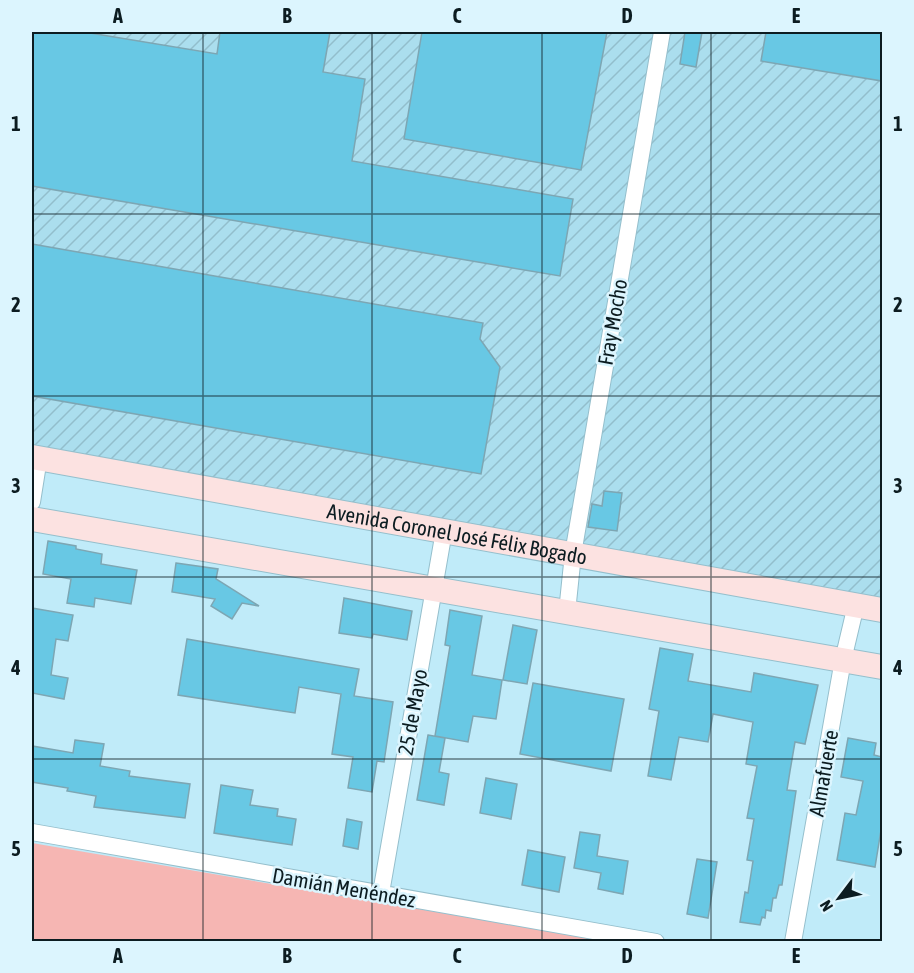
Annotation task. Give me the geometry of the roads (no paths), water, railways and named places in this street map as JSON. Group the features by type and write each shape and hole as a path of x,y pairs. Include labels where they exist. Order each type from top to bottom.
{"main road":[{"name":"Avenida Coronel José Félix Bogado","path":"35,457 882,610"},
{"path":"32,519 882,667"}],"street":[{"name":"Fray Mocho","path":"567,612 573,554 662,32"},
{"path":"32,502 35,457"},
{"name":"25 de Mayo","path":"381,893 444,531"},
{"name":"Almafuerte","path":"794,942 843,660 856,605"},
{"name":"Damián Menéndez","path":"32,832 656,942"}]}
